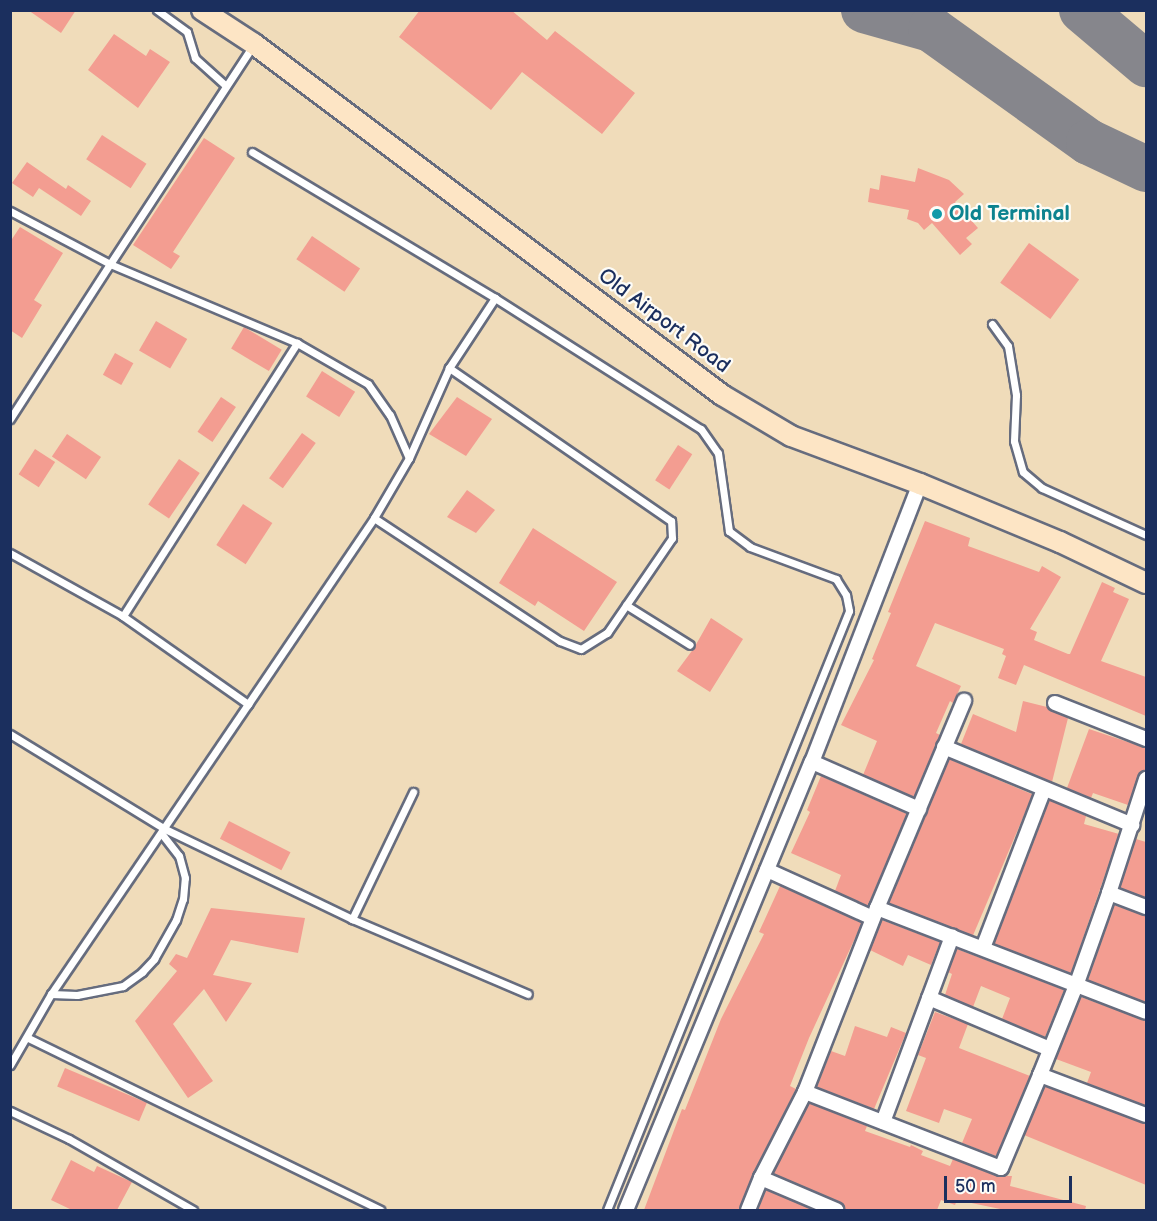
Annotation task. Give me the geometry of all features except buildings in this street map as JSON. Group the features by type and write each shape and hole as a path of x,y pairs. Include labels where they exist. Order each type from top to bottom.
{"main road":[{"name":"Old Airport Road","path":"202,10 254,44 722,395 791,436 920,484 1060,542 1146,583"}],"street":[{"path":"626,1210 812,762 920,484"},
{"path":"748,1210 761,1178 805,1092 875,913 964,701"},
{"path":"1055,703 1146,740"},
{"path":"944,747 1132,825"},
{"path":"812,762 919,809"},
{"path":"805,1092 1001,1168 1077,983 1146,779"},
{"path":"982,948 1044,789"},
{"path":"767,870 875,913 952,936 1077,983 1146,1012"},
{"path":"1109,893 1146,907"},
{"path":"883,1122 952,936"},
{"path":"929,998 1050,1049"},
{"path":"1040,1075 1146,1115"},
{"path":"761,1178 836,1210"}],"lane":[{"path":"157,10 187,32 195,58 225,86"},
{"path":"10,419 254,44"},
{"path":"252,152 495,298 701,429 718,453 729,531 750,547 836,579 846,595 849,611 607,1210"},
{"path":"10,211 111,264 297,343 368,384 390,415 409,458"},
{"path":"10,1065 28,1038 51,994 374,518 409,458 450,368 495,298"},
{"path":"992,324 1008,346 1016,395 1014,441 1023,472 1042,488 1146,535"},
{"path":"123,616 297,343"},
{"path":"374,518 560,641 581,649 607,633 672,538 671,521 450,368"},
{"path":"10,553 123,616 248,704"},
{"path":"626,605 690,645"},
{"path":"10,734 163,831 352,919 528,994"},
{"path":"352,919 413,792"},
{"path":"51,994 77,995 123,986 142,972 154,959 177,920 183,899 185,878 179,856 163,831"},
{"path":"28,1038 381,1210"},
{"path":"10,1111 69,1139 193,1210"}],"taxiway":[{"path":"864,10 931,29 1089,142 1146,169"},
{"path":"1082,10 1146,64"}],"place":[{"name":"Old Terminal","path":"937,214"}]}
